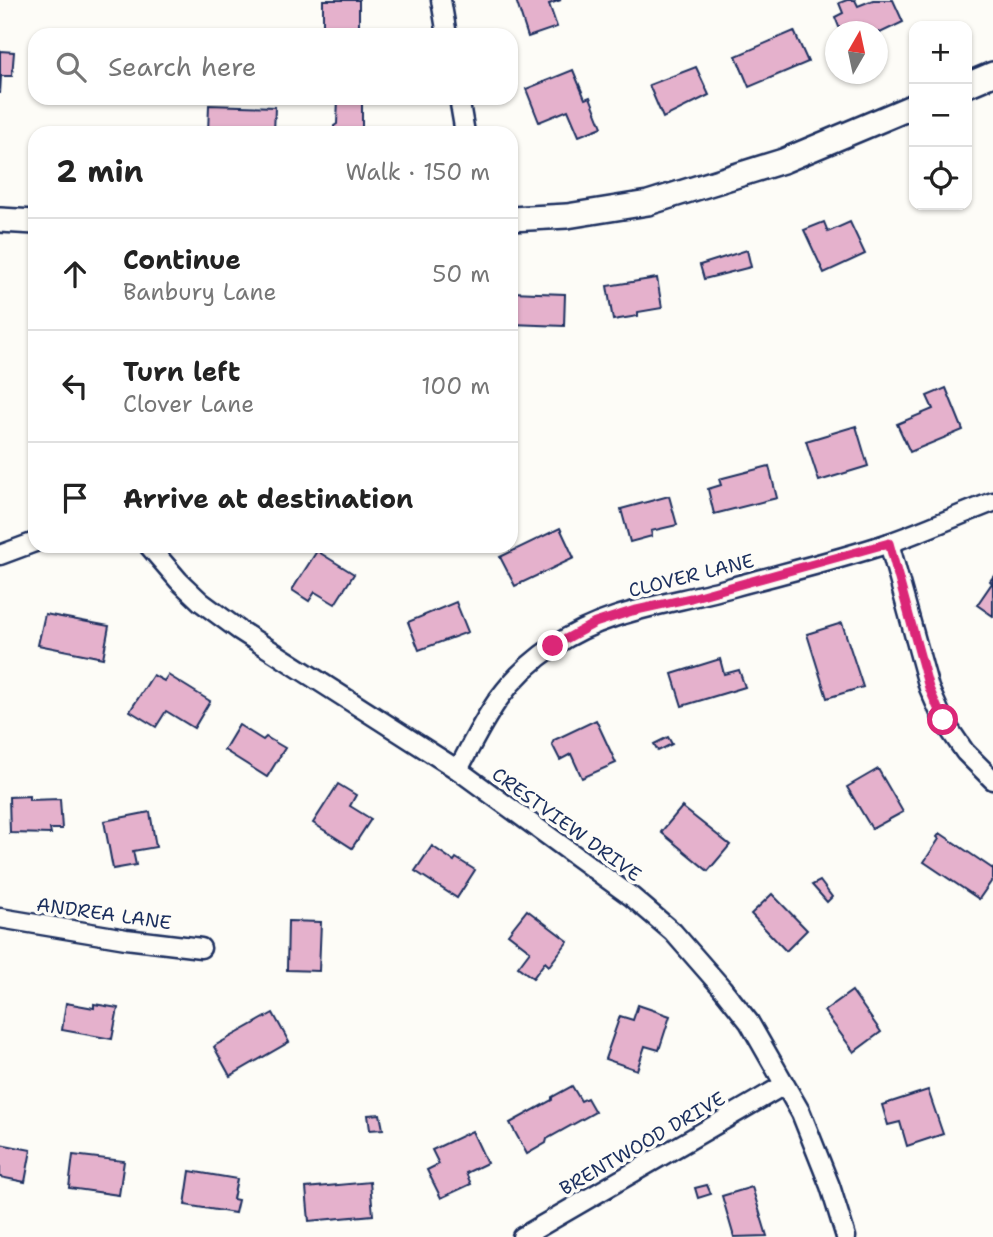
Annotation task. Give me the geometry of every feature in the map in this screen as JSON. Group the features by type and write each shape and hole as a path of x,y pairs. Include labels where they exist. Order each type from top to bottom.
{"street":[{"path":"441,0 446,28"},
{"path":"969,84 993,74"},
{"path":"460,105 464,126"},
{"path":"518,219 567,216 648,203 783,161 909,108"},
{"path":"0,220 28,222"},
{"name":"CLOVER LANE","path":"458,771 488,712 500,695 518,675 553,646 579,631 632,611 691,598 889,543 993,502"},
{"path":"889,543 929,688 943,720 965,751 993,780"},
{"path":"0,555 28,545"},
{"name":"CRESTVIEW DRIVE","path":"155,553 193,595 239,630 458,771 632,897 673,932 748,1022 801,1113 830,1186 846,1237"},
{"name":"ANDREA LANE","path":"0,918 201,948"},
{"name":"BRENTWOOD DRIVE","path":"522,1237 784,1085"}],"building":[{"path":"323,0 359,0 359,28 323,28"},
{"path":"516,0 561,0 549,4 557,27 528,37"},
{"path":"855,0 858,6 873,0 893,0 903,22 888,29 888,21 837,21 835,17 843,13 839,3"},
{"path":"794,31 808,62 749,87 736,56"},
{"path":"0,51 14,52 12,76 1,76 0,94"},
{"path":"696,67 709,95 663,118 649,85"},
{"path":"573,70 585,99 590,97 602,127 579,136 568,110 539,122 526,89"},
{"path":"209,105 275,107 274,126 208,126"},
{"path":"338,105 362,105 362,126 334,126 337,124"},
{"path":"824,222 828,232 850,222 865,254 824,273 804,230"},
{"path":"747,250 751,267 704,279 700,265"},
{"path":"657,278 662,308 613,320 607,286"},
{"path":"518,292 565,294 564,326 518,324"},
{"path":"946,388 963,430 910,452 897,424 933,409 927,396"},
{"path":"856,426 868,466 819,481 806,441"},
{"path":"769,466 777,498 714,514 708,489 721,485 719,479"},
{"path":"669,496 677,525 651,531 652,536 630,542 621,509"},
{"path":"560,528 574,558 515,586 500,557 508,553 518,553 518,548"},
{"path":"316,553 320,553 354,574 335,604 315,592 309,601 292,590"},
{"path":"993,577 993,616 977,605 992,583 990,581"},
{"path":"456,602 468,632 419,650 408,622"},
{"path":"45,614 109,626 103,658 38,645"},
{"path":"842,623 863,687 827,698 807,634"},
{"path":"720,659 724,674 739,670 745,687 682,706 672,674"},
{"path":"153,675 164,681 168,675 210,701 194,728 166,711 156,727 130,711"},
{"path":"596,720 616,763 582,778 571,754 560,760 552,744 554,740"},
{"path":"239,725 263,740 266,737 285,748 267,777 224,750"},
{"path":"668,737 672,744 658,751 654,744"},
{"path":"878,769 903,812 872,829 847,787"},
{"path":"338,784 356,795 350,806 371,819 352,848 313,823"},
{"path":"29,796 29,800 60,799 62,829 50,829 51,834 10,833 9,797"},
{"path":"682,807 730,845 708,871 661,832"},
{"path":"150,812 156,847 133,851 136,865 113,869 104,821"},
{"path":"940,833 993,869 993,879 979,899 924,862"},
{"path":"432,846 454,861 456,858 475,870 457,898 415,871"},
{"path":"820,881 832,897 827,902 812,885"},
{"path":"772,894 807,930 786,951 751,914"},
{"path":"527,910 568,941 549,966 545,962 533,978 518,967 530,951 508,934"},
{"path":"288,921 321,922 319,971 287,970"},
{"path":"852,991 881,1032 854,1052 824,1011"},
{"path":"66,1003 94,1008 94,1004 118,1008 112,1039 62,1030"},
{"path":"638,1005 670,1016 659,1050 645,1046 637,1070 605,1059 620,1016 633,1020"},
{"path":"273,1013 289,1042 230,1076 214,1047"},
{"path":"572,1086 581,1101 587,1098 595,1112 547,1139 546,1143 527,1154 510,1123"},
{"path":"928,1090 943,1134 907,1146 900,1122 888,1125 882,1105"},
{"path":"380,1114 383,1129 370,1130 368,1115"},
{"path":"472,1131 487,1163 466,1173 471,1184 441,1198 427,1170 439,1164 432,1150"},
{"path":"0,1144 31,1150 25,1182 0,1177"},
{"path":"73,1155 124,1161 119,1195 69,1188"},
{"path":"190,1171 237,1179 233,1199 238,1200 235,1213 185,1205"},
{"path":"370,1182 373,1215 309,1221 306,1188"},
{"path":"707,1185 711,1194 698,1198 695,1188"},
{"path":"752,1187 767,1236 734,1237 722,1196"}],"route":[{"path":"553,646 595,623 632,611 691,598 889,543 929,688 943,720"}]}
